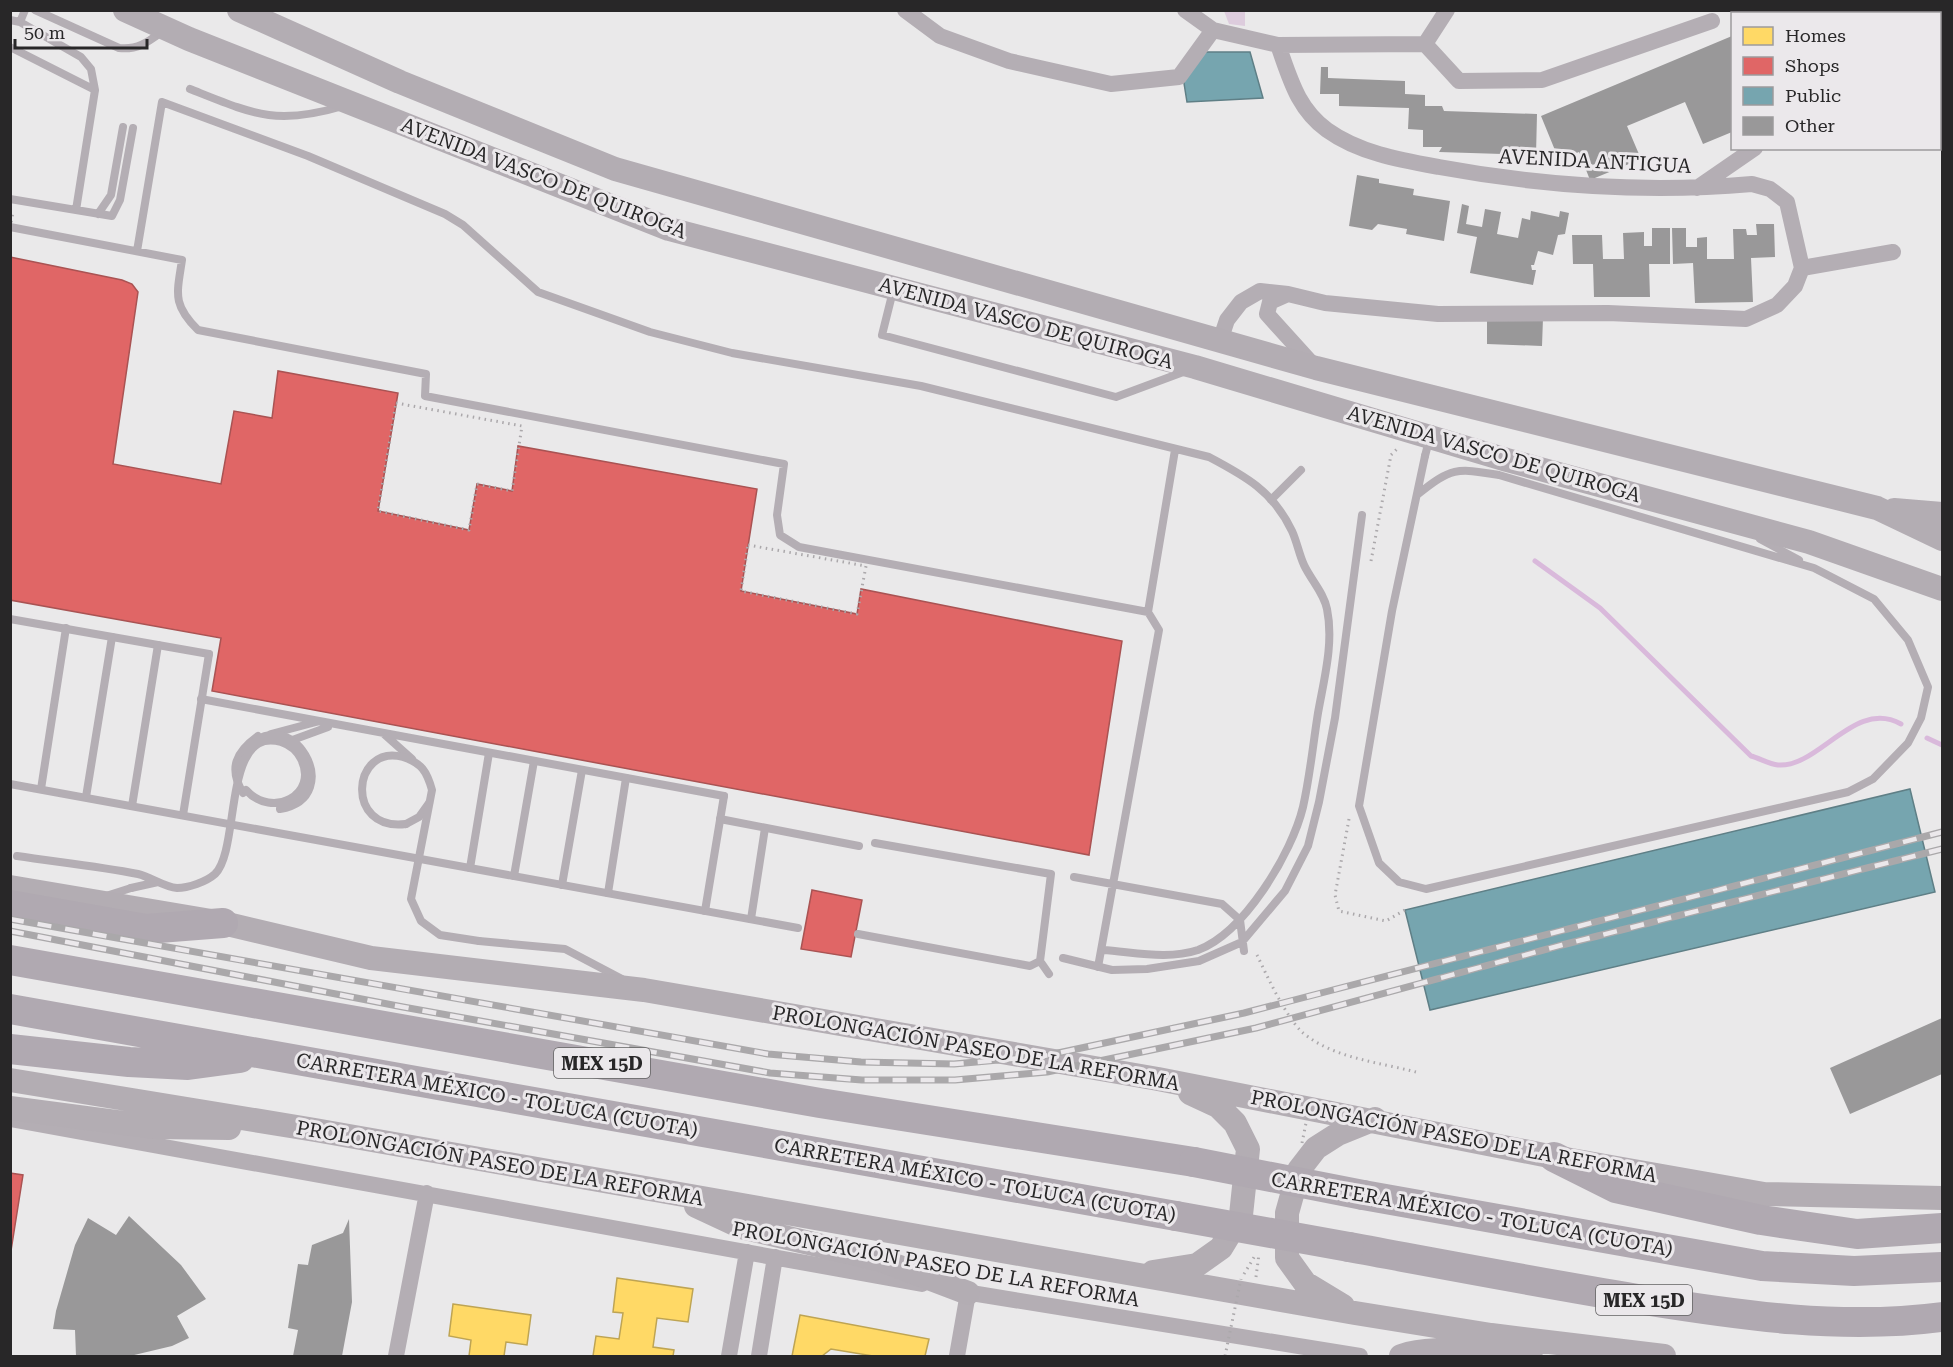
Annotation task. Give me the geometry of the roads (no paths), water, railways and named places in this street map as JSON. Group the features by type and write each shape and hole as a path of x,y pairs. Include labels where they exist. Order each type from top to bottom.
{"highway":[{"path":"10,905 146,929 223,923"},
{"name":"CARRETERA MÉXICO - TOLUCA (CUOTA)","path":"10,960 820,1103 1194,1162 1363,1195 1762,1266 1854,1271 1942,1267"},
{"name":"CARRETERA MÉXICO - TOLUCA (CUOTA)","path":"10,1010 1589,1291 1770,1318 1819,1323 1905,1322 1942,1317"},
{"path":"10,1024 67,1019"},
{"path":"10,1049 129,1062 188,1065 267,1054"},
{"path":"1554,1157 1616,1188 1761,1220 1857,1234 1942,1228"}],"main road":[{"name":"AVENIDA VASCO DE QUIROGA","path":"125,10 351,103 669,229 1195,367 1508,460 1809,542 1942,589"},
{"name":"AVENIDA VASCO DE QUIROGA","path":"239,10 400,82 615,170 1316,368 1877,508 1942,539"},
{"path":"1877,508 1942,514"},
{"name":"PROLONGACIÓN PASEO DE LA REFORMA","path":"10,887 223,923 371,958 644,990 1158,1079 1375,1119 1554,1157 1764,1194 1942,1198"},
{"path":"1138,1275 1197,1264 1221,1248 1241,1215 1248,1149 1235,1123 1218,1106 1158,1079"},
{"name":"PROLONGACIÓN PASEO DE LA REFORMA","path":"10,1080 315,1130 1355,1313 1498,1348"},
{"path":"10,1108 154,1127 315,1130"},
{"path":"1355,1313 1305,1283 1287,1258 1287,1213 1299,1170 1316,1148 1338,1134 1375,1119"},
{"path":"666,1193 741,1227 881,1260 968,1293"},
{"path":"1401,1356 1414,1352 1438,1350 1569,1345 1664,1356"}],"street":[{"path":"905,10 940,36 999,57 1112,84 1179,77 1213,30"},
{"path":"1185,10 1213,30 1278,45 1425,44 1459,81 1542,80 1712,21"},
{"path":"1425,44 1447,10"},
{"name":"AVENIDA ANTIGUA","path":"1278,45 1298,100 1325,129 1352,146 1413,162 1507,180 1641,189 1696,189 1752,184 1770,189 1787,202 1802,268"},
{"path":"1696,189 1752,150"},
{"path":"1220,341 1227,320 1241,302 1260,291 1288,294 1325,303 1438,314 1608,313 1746,319 1777,305 1795,286 1802,268 1893,252"},
{"path":"1288,294 1270,302 1267,314 1316,368"},
{"name":"PROLONGACIÓN PASEO DE LA REFORMA","path":"10,1119 968,1293 1353,1356"},
{"path":"396,1356 427,1193"},
{"path":"729,1356 747,1252"},
{"path":"759,1356 775,1257"},
{"path":"957,1356 968,1293"}],"lane":[{"path":"25,10 15,21 81,57 91,69 95,90 76,210"},
{"path":"34,10 119,48 131,49 144,46 166,28"},
{"path":"10,47 95,90"},
{"path":"190,89 248,112 286,118 316,114 351,103"},
{"path":"137,251 162,102 308,156 445,214 463,225 538,292 650,332 732,353 921,386 1209,457 1250,478 1271,500 1291,530 1305,566 1327,609 1329,647 1303,808 1288,848 1270,880 1240,920 1199,949 1173,956 1103,950"},
{"path":"98,214 111,195 123,127"},
{"path":"10,199 112,216 120,200 133,128"},
{"path":"10,228 182,260 176,297 182,314 198,330 426,374 425,396 784,464 777,515 780,535 799,547 1148,612"},
{"path":"894,288 882,335 1116,397 1195,367"},
{"path":"1432,429 1392,611 1359,806 1379,863 1399,882 1426,890 1848,792 1873,779 1908,742 1921,718 1928,687 1908,640 1874,599 1726,520"},
{"path":"1098,967 1115,884 1159,630 1148,612 1176,450"},
{"path":"1417,495 1439,477 1462,469 1499,475 1814,568"},
{"path":"1271,500 1301,470"},
{"path":"1063,958 1098,967 1147,969 1199,962 1243,946 1285,891 1299,869 1310,840 1335,718 1362,515"},
{"path":"10,618 209,654 183,815"},
{"path":"41,789 66,628"},
{"path":"86,797 111,637"},
{"path":"132,806 158,645"},
{"path":"201,699 724,796 705,911"},
{"path":"93,901 151,882 173,883 196,880 214,870 221,856 240,758 253,741 269,735 288,738 304,749 311,766 310,784 293,805 276,810 257,805 237,782 235,768 243,747 258,735 320,721"},
{"path":"16,856 141,875 176,888 193,885 216,873 225,854 240,770 246,753 264,742 279,741 288,745 301,758 304,780 292,798 272,805 261,803 244,792 241,780 241,758 253,744 270,738 288,742 328,727"},
{"path":"383,733 403,753 422,766 430,780 431,800 426,809 419,817 406,824 388,824 379,820 365,806 362,795 365,775 375,762 384,757 395,755 416,761 427,772 432,790 411,899 422,921 440,935 565,950 644,990"},
{"path":"470,868 489,753"},
{"path":"514,876 534,761"},
{"path":"561,885 582,770"},
{"path":"608,893 626,778"},
{"path":"10,784 798,928"},
{"path":"720,819 859,846"},
{"path":"751,919 765,828"},
{"path":"875,843 1051,874 1040,961 1049,974"},
{"path":"1074,877 1222,904 1240,920 1243,946"},
{"path":"858,934 1030,966 1040,961"}],"waterway":[{"path":"1535,561 1600,608 1751,756 1778,765 1793,763 1808,756 1853,726 1868,720 1884,718 1901,724"},
{"path":"1927,738 1942,745"}],"railway":[{"path":"10,919 768,1054 861,1062 954,1064 1044,1056 1244,1013 1942,832"},
{"path":"10,931 403,1007 770,1073 862,1080 955,1080 1047,1072 1256,1028 1562,945 1942,849"}]}
